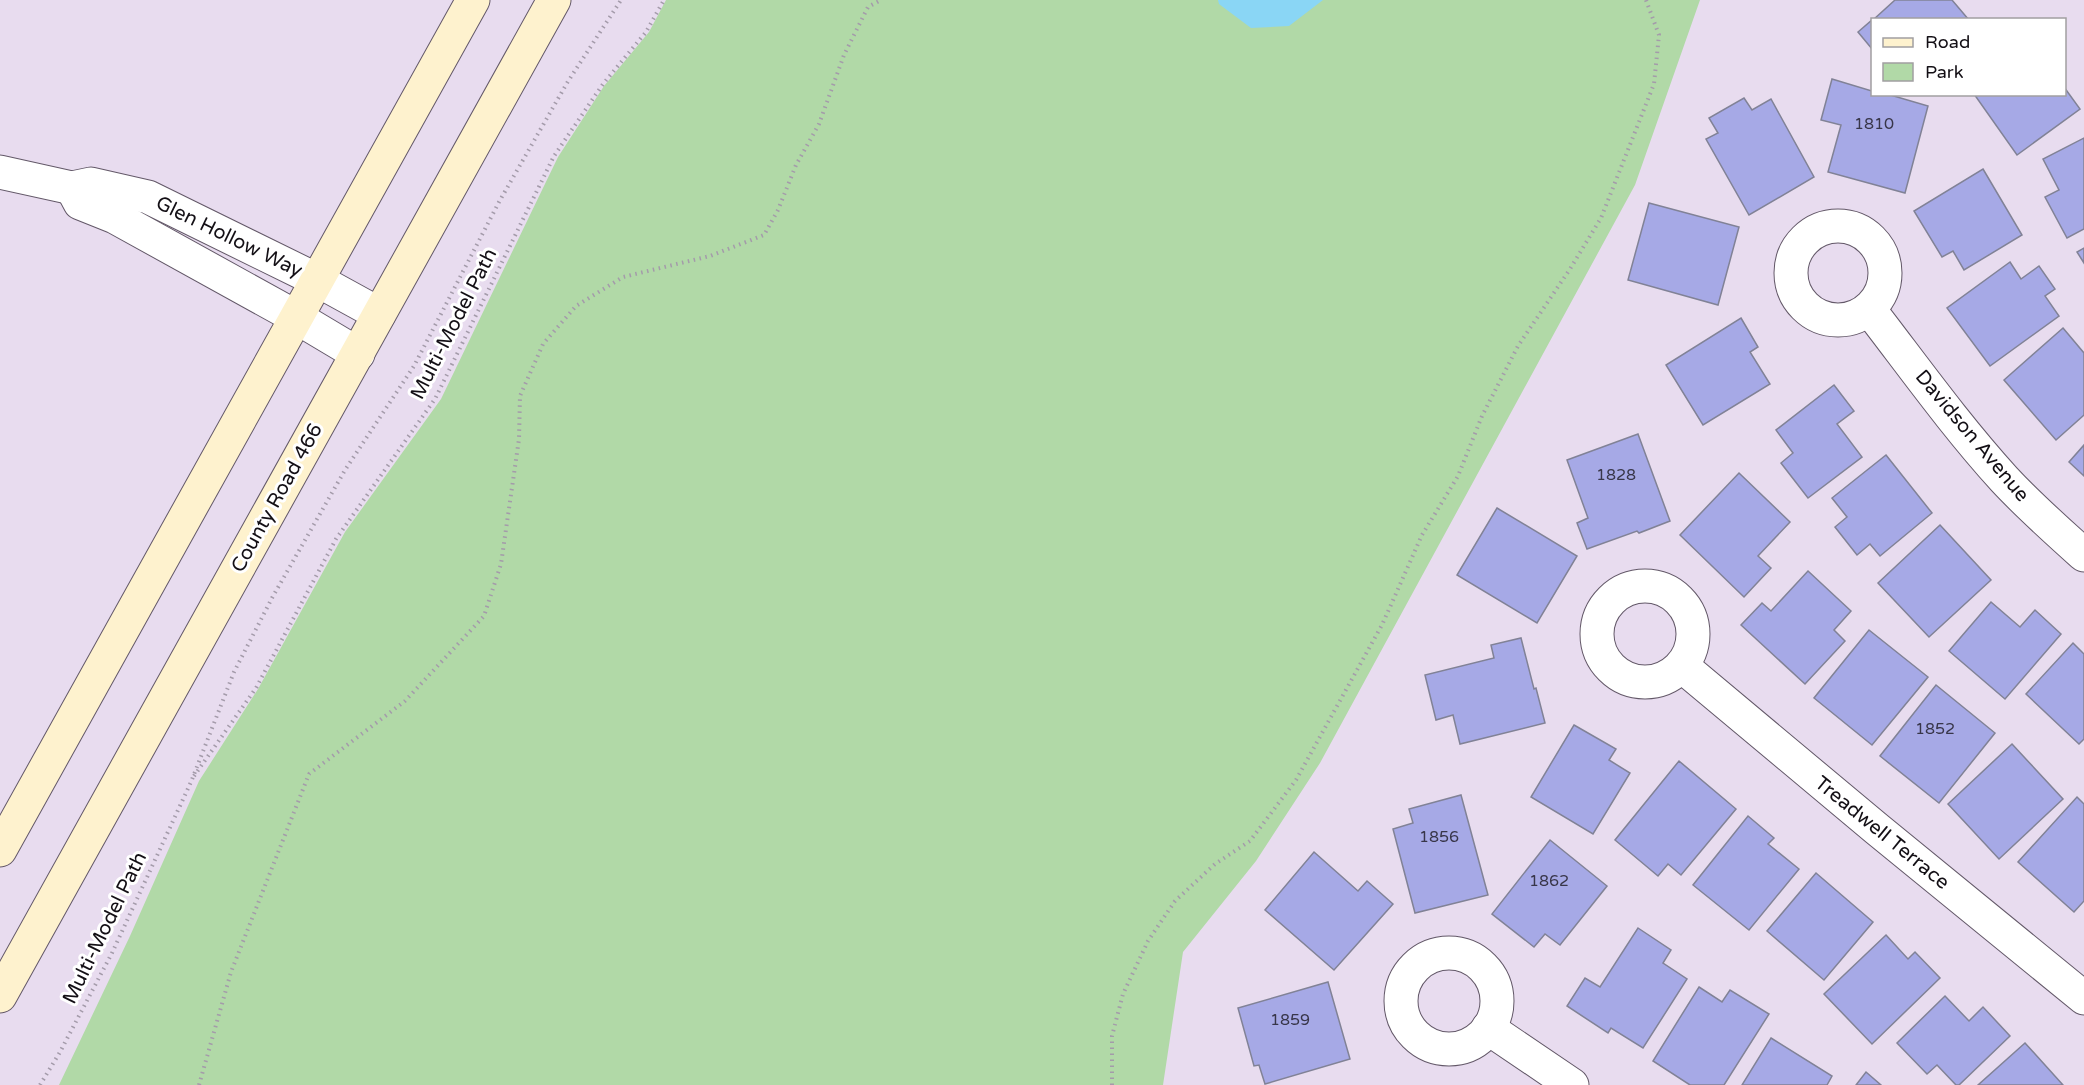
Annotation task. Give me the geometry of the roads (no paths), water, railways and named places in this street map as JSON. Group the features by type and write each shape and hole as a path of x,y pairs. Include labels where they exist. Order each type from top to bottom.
{"main road":[{"path":"0,850 473,0"},
{"name":"County Road 466","path":"0,996 554,0"}],"street":[{"name":"Glen Hollow Way","path":"0,172 72,188 91,184 148,197 317,280 379,314"},
{"name":"Glen Hollow Way","path":"72,188 80,203 115,217 358,354"},
{"name":"Davidson Avenue","path":"1869,309 1963,431 2004,478 2043,519 2084,555"},
{"name":"Treadwell Terrace","path":"1682,666 1876,830 2084,998"},
{"path":"1488,1028 1572,1085"}],"water":[{"path":"1218,0 1323,0 1289,26 1251,28 1219,4"}]}
